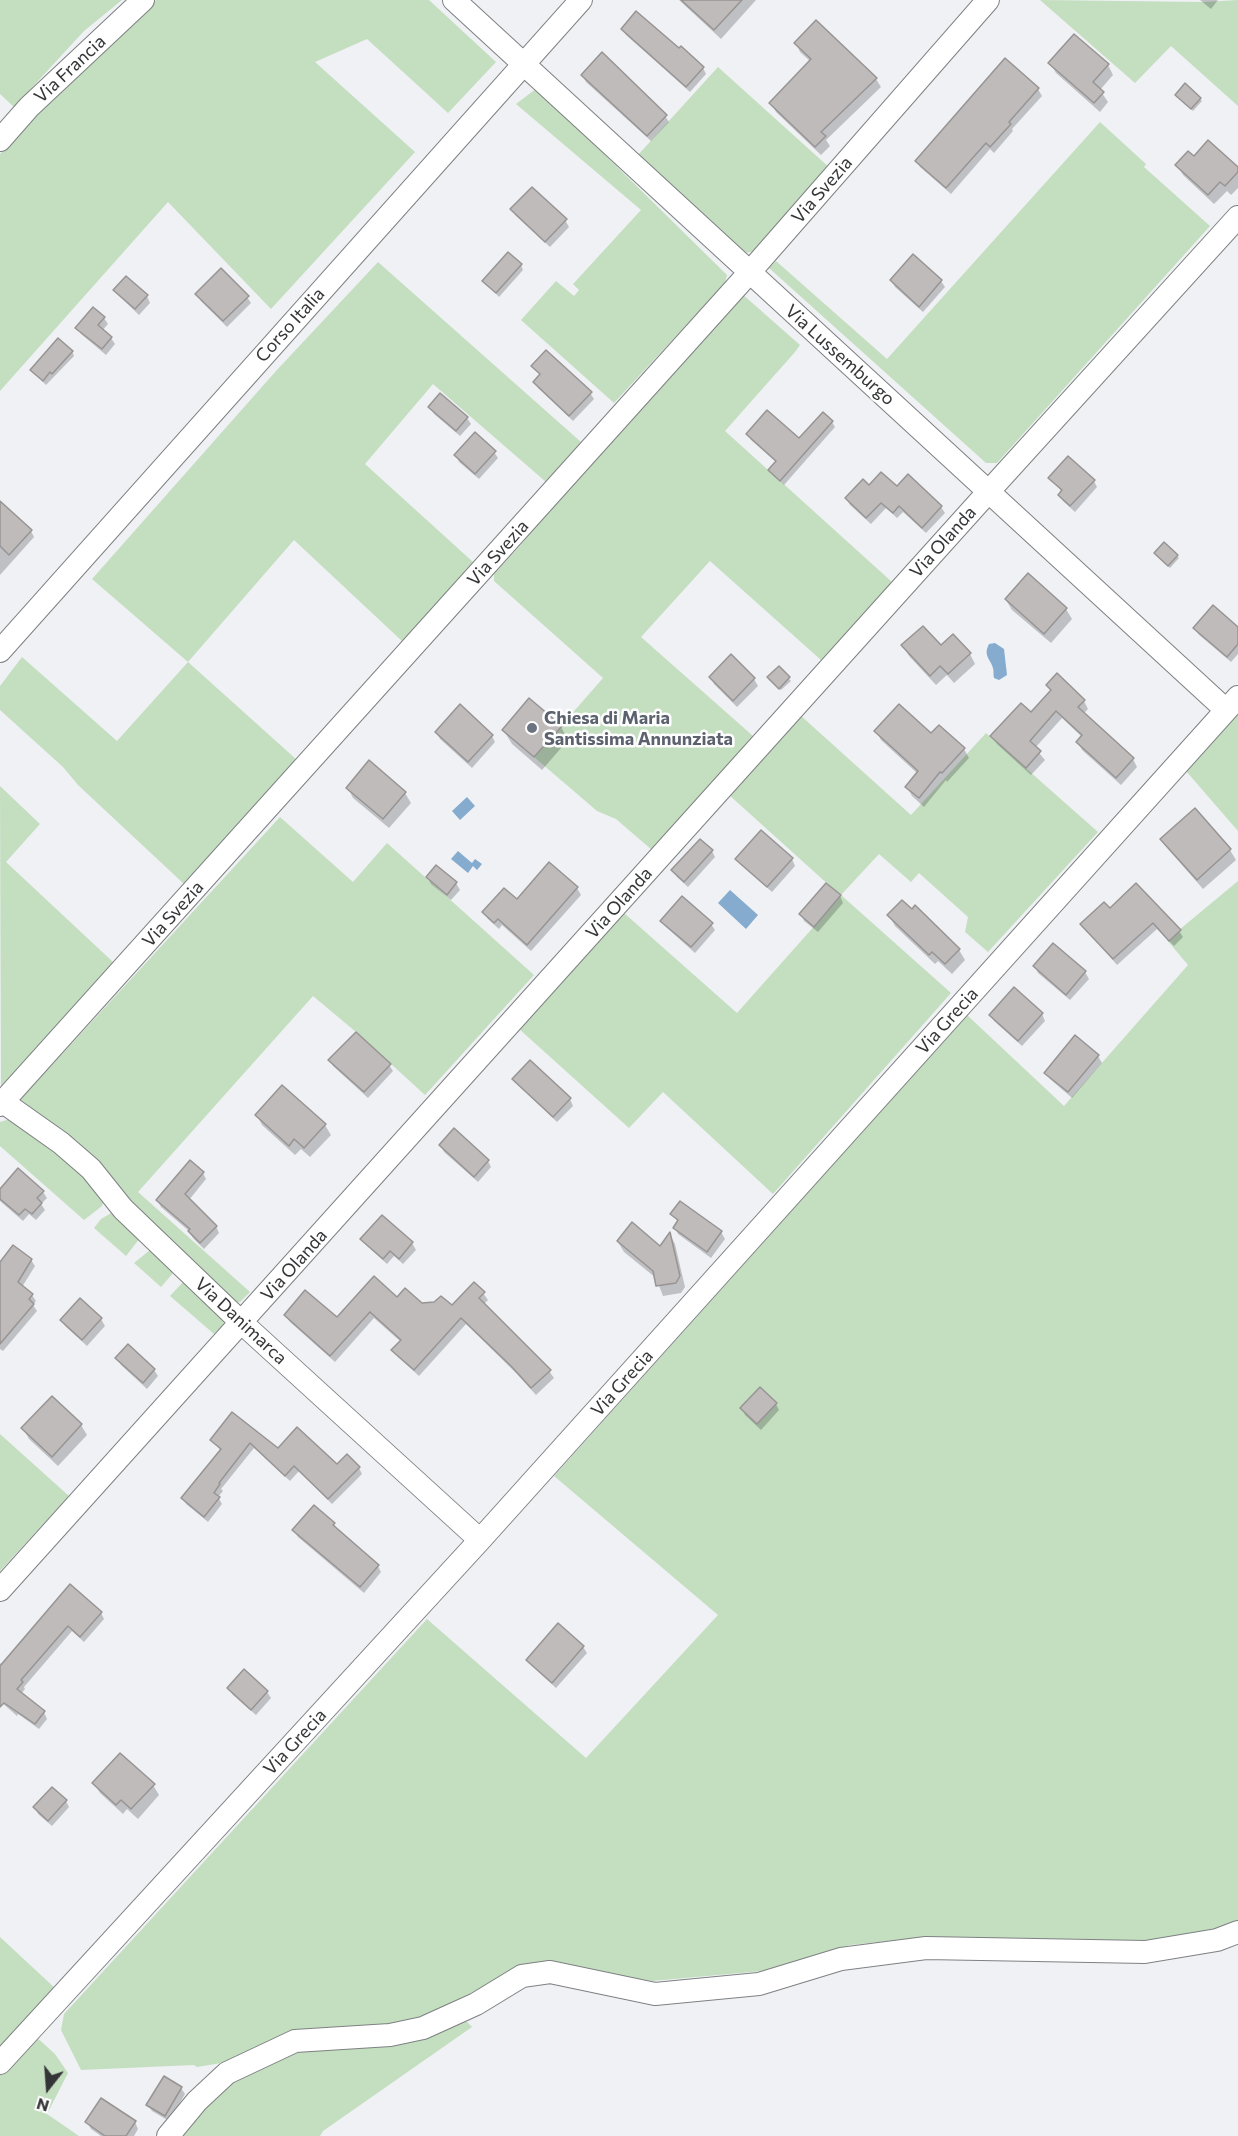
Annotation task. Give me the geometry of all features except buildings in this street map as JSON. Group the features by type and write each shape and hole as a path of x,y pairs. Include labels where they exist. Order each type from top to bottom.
{"street":[{"name":"Via Francia","path":"0,140 29,107 143,0"},
{"name":"Via Lussemburgo","path":"454,0 749,273 1232,704"},
{"name":"Corso Italia","path":"0,651 581,0"},
{"name":"Via Svezia","path":"2,1104 749,273 988,0"},
{"name":"Via Olanda","path":"0,1590 1238,217"},
{"name":"Via Grecia","path":"0,2063 480,1540 1232,704"},
{"name":"Via Danimarca","path":"2,1104 61,1143 91,1169 123,1209 242,1323 480,1540"},
{"path":"168,2136 197,2101 227,2073 295,2041 390,2035 423,2028 476,2004 522,1976 550,1972 655,1995 759,1984 841,1959 926,1948 1145,1952 1217,1940 1238,1932"}],"green space":[{"path":"0,0 122,0 84,31 14,107 0,94"},
{"path":"156,0 429,0 496,62 448,113 367,39 315,62 415,152 271,309 168,202 0,391 0,154 25,126"},
{"path":"1040,0 1204,2 1238,0 1238,106 1171,46 1135,83"},
{"path":"718,67 831,169 760,251 744,253 638,155"},
{"path":"537,88 727,275 725,283 614,403 521,320 556,281 574,296 579,290 573,284 641,210 516,104"},
{"path":"1100,122 1146,164 1144,167 1210,226 997,463 986,463 769,268 776,261 887,359"},
{"path":"378,262 581,442 546,482 433,384 365,464 473,562 403,642 294,540 188,662 92,579 276,371"},
{"path":"741,293 800,345 725,431 892,582 821,660 710,561 641,637 753,736 652,850 616,819 597,811 534,757 603,678 494,581 494,574 560,496"},
{"path":"22,657 117,741 188,662 297,760 184,884 78,785 63,767 0,710 0,686"},
{"path":"1238,713 1238,831 1186,771"},
{"path":"800,715 911,815 986,733 1098,832 988,952 965,932 968,917 919,873 911,882 879,854 841,895 951,993 773,1194 663,1092 629,1128 518,1028 624,913 737,1013 841,896 728,794"},
{"path":"0,786 40,824 6,862 113,962 1,1087"},
{"path":"280,817 353,882 387,843 534,975 425,1095 313,996 138,1192 250,1292 240,1302 234,1303 18,1102"},
{"path":"1238,881 1238,1921 1221,1928 1145,1943 928,1937 850,1945 762,1971 652,1981 550,1965 497,1980 422,2017 234,2061 197,2067 194,2065 81,2070 61,2030 64,2014 427,1619 586,1758 718,1615 554,1476 967,1015 1064,1106 1188,965 1167,940"},
{"path":"10,1119 60,1149 104,1200 102,1206 84,1220 0,1146 0,1122"},
{"path":"113,1212 140,1238 126,1256 94,1228 101,1219"},
{"path":"150,1250 174,1272 161,1287 134,1263"},
{"path":"184,1281 223,1317 224,1324 214,1334 170,1296"},
{"path":"0,1434 69,1496 0,1571"},
{"path":"0,1937 57,1990 0,2054"},
{"path":"464,2019 472,2027 323,2131 320,2136 179,2136 233,2080 292,2050"},
{"path":"34,2035 55,2054 68,2073 47,2114 79,2136 0,2136 0,2074"}],"water":[{"path":"995,643 1004,649 1007,675 999,680 994,678 993,668 987,654 989,644"},
{"path":"467,797 475,806 460,820 452,811"},
{"path":"458,851 472,863 475,859 482,864 477,870 473,866 468,873 451,859"},
{"path":"730,890 758,915 746,929 718,903"}],"place":[{"name":"Chiesa di Maria Santissima Annunziata","path":"532,728"}]}
